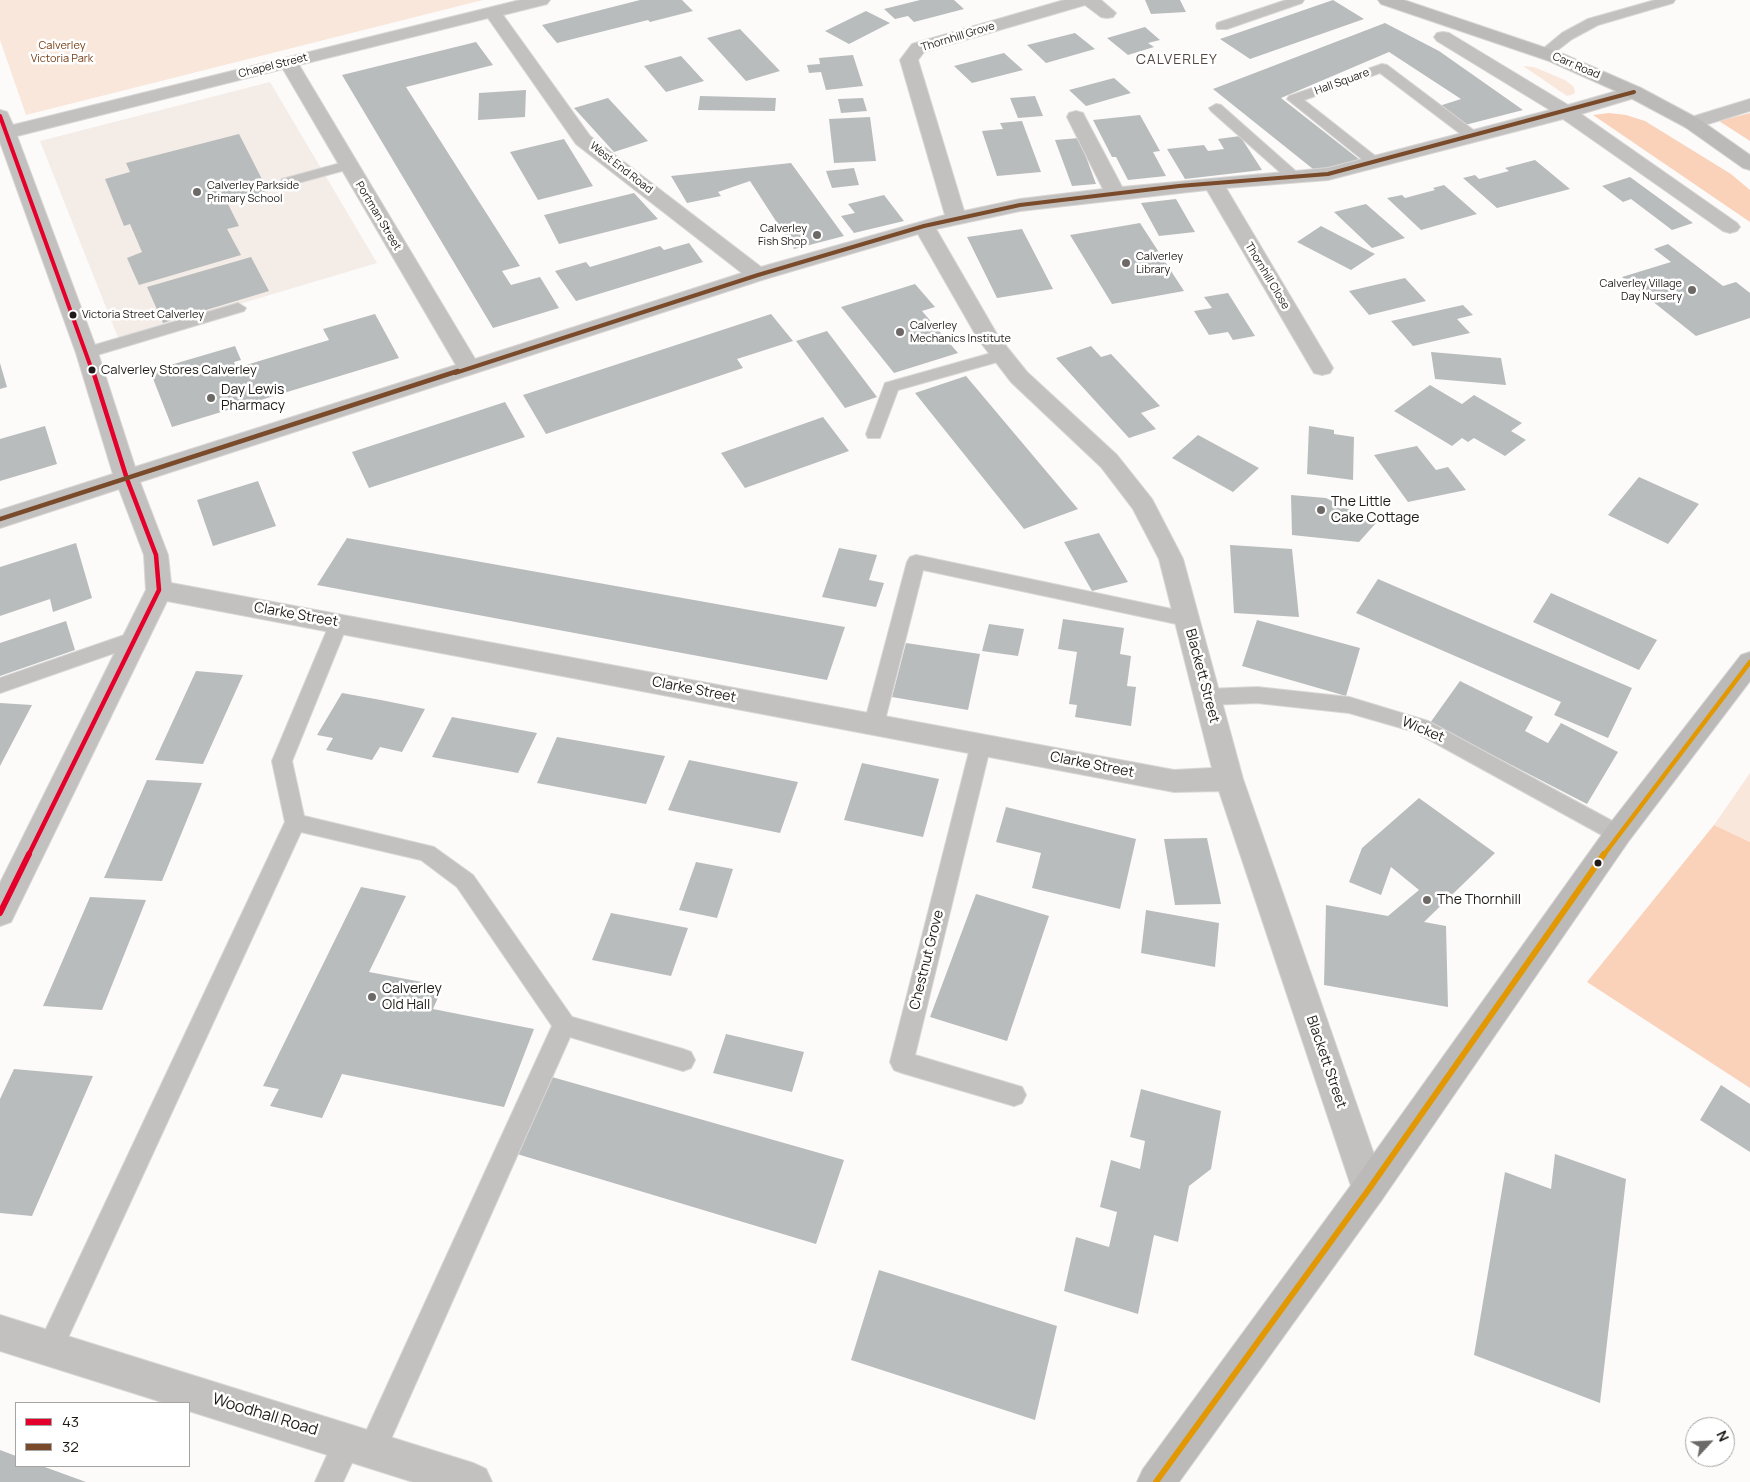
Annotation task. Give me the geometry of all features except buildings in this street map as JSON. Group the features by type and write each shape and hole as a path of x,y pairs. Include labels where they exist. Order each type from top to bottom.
{"main road":[{"name":"Carr Road","path":"1387,0 1545,53 1634,92 1692,123 1750,164"},
{"path":"1156,1482 1369,1189 1618,834 1750,662"}],"street":[{"name":"Chapel Street","path":"2,128 288,63 541,0"},
{"name":"Thornhill Grove","path":"956,218 909,60 918,48 1083,0"},
{"path":"1090,0 1107,13"},
{"name":"West End Road","path":"492,12 583,140 758,275"},
{"path":"1443,37 1566,112 1730,227"},
{"name":"Portman Street","path":"288,63 469,368"},
{"path":"0,519 758,275 924,226 1020,205 1213,183 1328,174 1471,135 1566,112 1634,92"},
{"path":"1692,123 1750,105"},
{"path":"1076,117 1116,194"},
{"path":"0,913 159,590 156,555 127,479 87,354 2,128"},
{"name":"Thornhill Close","path":"1213,183 1322,368"},
{"name":"Blackett Street","path":"924,226 989,339 1019,377 1109,461 1143,505 1171,559 1229,779 1369,1189"},
{"name":"Clarke Street","path":"159,590 1174,781 1229,779"},
{"name":"Woodhall Road","path":"0,1333 473,1482"}],"lane":[{"path":"1222,26 1298,0"},
{"path":"1545,53 1567,36 1592,22 1669,0"},
{"name":"Hall Square","path":"1374,162 1294,99 1382,68 1471,135"},
{"path":"1216,108 1294,177"},
{"path":"287,182 348,165"},
{"path":"87,354 238,308"},
{"path":"874,434 890,387 1002,355"},
{"path":"874,724 916,562 1186,619"},
{"path":"50,1348 295,822 282,761 339,623"},
{"path":"0,686 136,638"},
{"name":"Wicket","path":"1207,697 1257,695 1349,704 1420,726 1618,834"},
{"name":"Chestnut Grove","path":"982,744 902,1062 1014,1095"},
{"path":"295,822 427,853 464,881 564,1025 683,1060"},
{"path":"328,1482 360,1445 564,1025"}],"shaded area":[{"name":"Calverley Parkside Primary School","path":"270,82 377,263 119,340 40,141"},
{"path":"1609,113 1626,115 1645,121 1731,174 1750,190 1750,222 1593,115"},
{"path":"1750,113 1750,141 1719,121"},
{"path":"1714,825 1750,842 1750,1088 1587,982"}],"green space":[{"name":"Calverley Victoria Park","path":"0,0 483,0 26,115 0,40"},
{"path":"1523,66 1534,67 1565,80 1573,86 1574,94 1567,96"},
{"path":"1750,773 1750,842 1714,825"}],"transit line":[{"name":"32","path":"0,519 758,275 924,226 1020,205 1179,186 1328,174 1566,112 1634,92"},
{"name":"43","path":"0,116 87,353 127,479 156,555 159,590 0,913"},
{"path":"1156,1482 1369,1189 1618,834 1750,662"}],"place":[{"name":"Calverley Parkside Primary School","path":"197,192"},
{"name":"Calverley Fish Shop","path":"817,235"},
{"name":"Calverley Library","path":"1126,263"},
{"name":"Calverley Village Day Nursery","path":"1692,290"},
{"name":"Victoria Street Calverley","path":"73,315"},
{"name":"Calverley Mechanics Institute","path":"900,332"},
{"name":"Calverley Stores Calverley","path":"92,370"},
{"name":"Day Lewis Pharmacy","path":"211,398"},
{"name":"The Little Cake Cottage","path":"1321,510"},
{"name":"The Thornhill","path":"1427,900"},
{"name":"Calverley Old Hall","path":"372,997"}],"district":[{"name":"CALVERLEY","path":"1177,60"}]}
